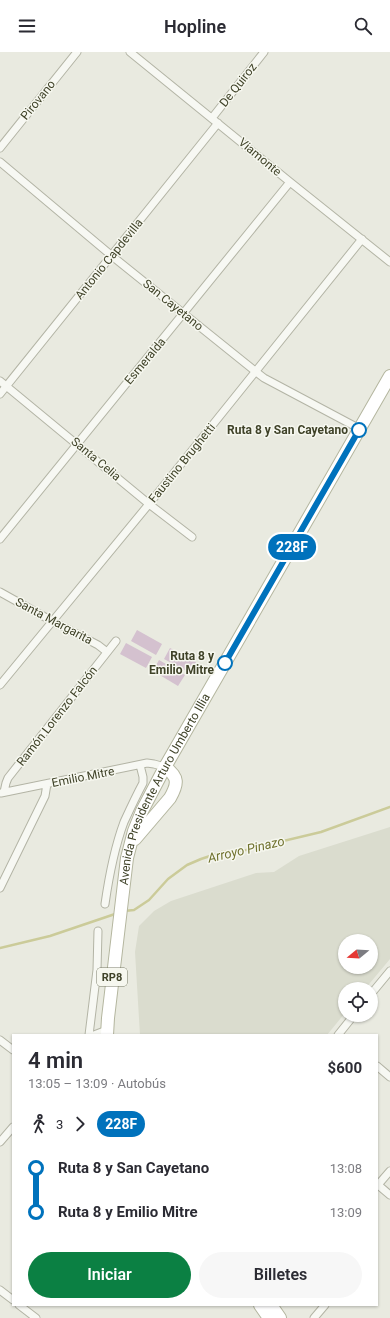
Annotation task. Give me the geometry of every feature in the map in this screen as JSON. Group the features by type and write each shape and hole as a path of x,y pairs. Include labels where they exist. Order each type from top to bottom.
{"main road":[{"name":"Avenida Presidente Arturo Umberto Illia","path":"107,1032 118,925 127,858 142,811 165,767 390,376"},
{"path":"130,845 170,798 174,791 176,777 165,767"},
{"path":"261,1306 269,1318"},
{"path":"272,1306 280,1318"}],"street":[{"name":"Pirovano","path":"0,148 77,52"},
{"name":"Viamonte","path":"130,52 390,262"},
{"name":"De Quiroz","path":"215,121 264,52"},
{"name":"Antonio Capdevilla","path":"0,394 112,256 215,121"},
{"name":"San Cayetano","path":"0,162 112,256 264,378 360,429"},
{"name":"Esmeralda","path":"0,539 290,182"},
{"name":"Faustino Brughetti","path":"0,685 149,504 362,239"},
{"name":"Santa Celia","path":"0,381 149,504 192,537"},
{"name":"Santa Margarita","path":"0,592 52,621 98,644 107,652"},
{"name":"Ramón Lorenzo Falcón","path":"2,793 8,778 116,642"},
{"name":"Emilio Mitre","path":"2,793 140,765 154,764 165,767"},
{"path":"105,904 111,868 124,822 142,783 143,777 140,765"},
{"path":"0,888 45,796 47,784"},
{"path":"89,1034 97,970 98,932"},
{"path":"378,986 390,971"},
{"path":"339,1034 348,1022"},
{"path":"0,1040 12,1049"},
{"path":"378,1067 390,1077"},
{"path":"0,1142 12,1128"},
{"path":"378,1184 390,1171"},
{"path":"378,1186 390,1195"},
{"path":"0,1290 12,1299"},
{"path":"20,1306 36,1318"},
{"path":"314,1318 324,1306"}],"shaded area":[{"path":"137,630 162,644 156,655 131,641"},
{"path":"126,643 152,657 146,668 120,654"},
{"path":"170,648 196,662 190,673 164,659"},
{"path":"159,660 185,675 178,686 153,671"},
{"path":"390,827 390,959 378,973 378,934 338,934 338,974 378,974 371,982 338,982 338,1022 328,1034 140,1034 135,952 139,926 154,911 171,901 256,873 274,872 299,856"}],"waterway":[{"name":"Arroyo Pinazo","path":"124,911 134,910 149,900 168,879 187,865 201,859 222,852 246,850 321,832 390,807"},
{"name":"Arroyo Pinazo","path":"0,948 50,936 118,913"}],"bus line":[{"name":"228F","path":"225,663 359,430"}],"place":[{"name":"Ruta 8 y San Cayetano","path":"359,430"},
{"name":"Ruta 8 y Emilio Mitre","path":"225,663"}]}
